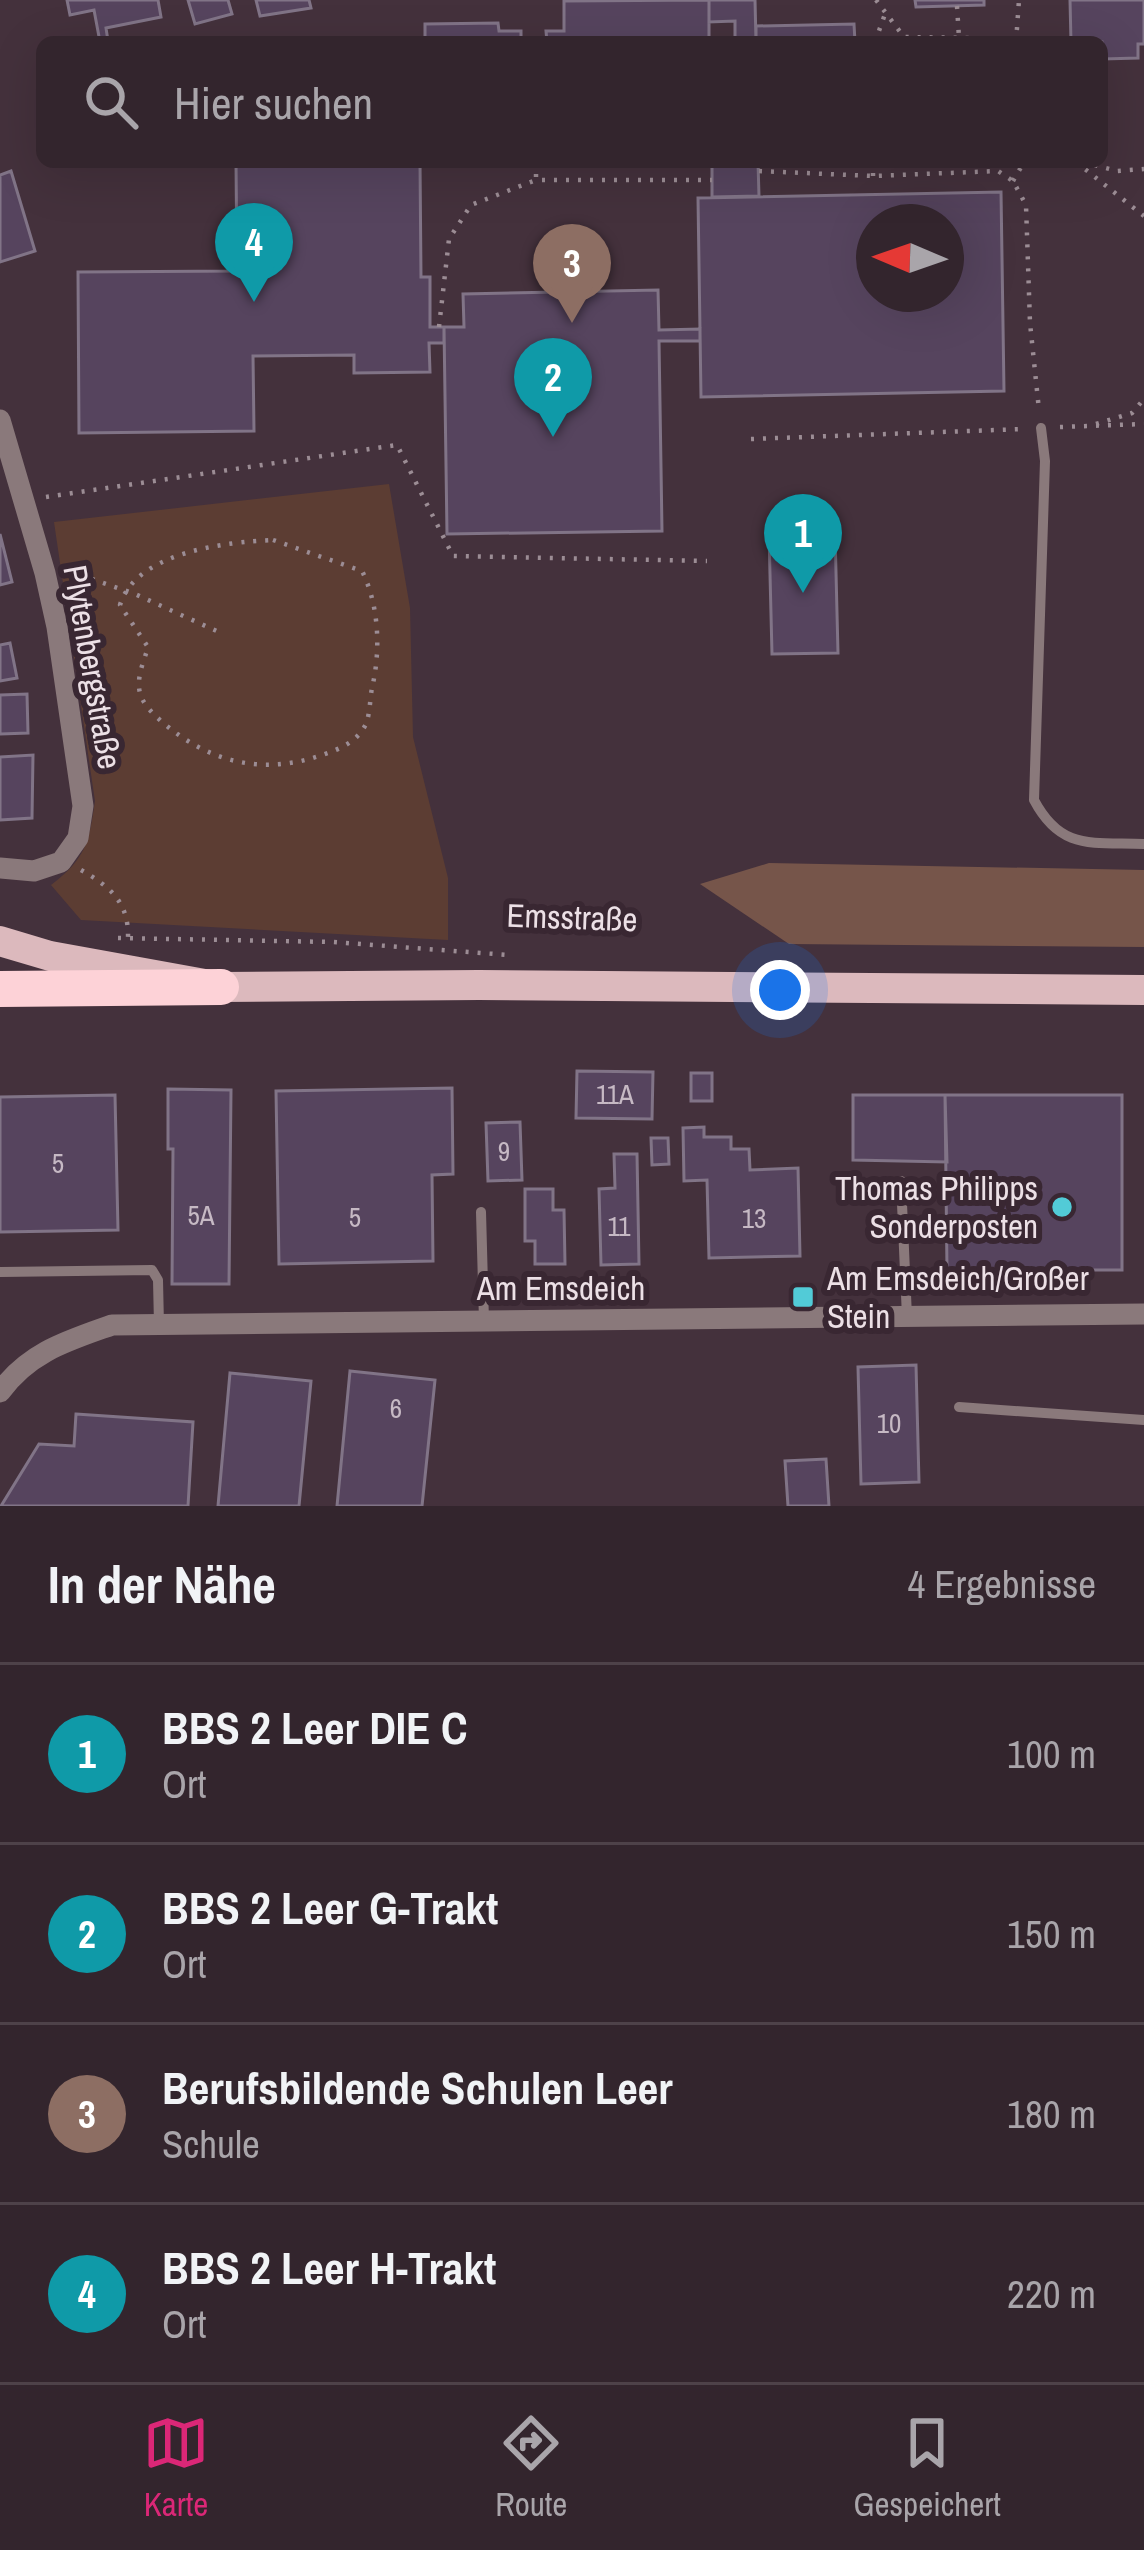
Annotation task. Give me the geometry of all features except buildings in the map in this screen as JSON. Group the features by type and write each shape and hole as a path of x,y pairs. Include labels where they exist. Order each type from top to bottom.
{"highway":[{"name":"Emsstraße","path":"0,989 221,987"}],"main road":[{"path":"0,941 50,956 221,987"},
{"name":"Emsstraße","path":"221,987 1144,990"}],"street":[{"name":"Plytenbergstraße","path":"0,420 45,573 83,806 78,838 62,862"},
{"path":"0,868 34,871 62,862"},
{"name":"Am Emsdeich","path":"0,1392 34,1356 112,1325 1144,1314"}],"lane":[{"path":"1041,428 1046,461 1034,800 1047,824 1065,838 1144,844"},
{"path":"901,1181 908,1317"},
{"path":"481,1212 484,1322"},
{"path":"2,1272 152,1270 158,1280 159,1325"},
{"path":"959,1407 1144,1420"}],"path":[{"path":"876,0 903,36"},
{"path":"1016,36 1019,0"},
{"path":"957,6 958,36"},
{"path":"877,36 885,12"},
{"path":"536,168 536,180"},
{"path":"873,168 873,176"},
{"path":"1013,181 1021,168"},
{"path":"1086,168 1144,216"},
{"path":"1104,168 1144,169"},
{"path":"759,171 873,176 998,172 1013,181 1025,205 1041,428"},
{"path":"439,327 448,239 471,205 536,180 712,180"},
{"path":"1091,426 1132,413 1144,399"},
{"path":"751,439 1144,424"},
{"path":"23,501 398,445 453,556 707,561"},
{"path":"274,540 362,571 372,590 378,643 366,724 347,746 302,762 270,767 239,764 200,751 146,707 138,685 148,647 120,605 125,590 156,564 182,552 248,541 274,540"},
{"path":"45,573 72,571 220,633"},
{"path":"62,862 111,888 129,915 128,938"},
{"name":"Emsstraße","path":"114,938 333,942 512,956"}],"shaded area":[{"path":"389,484 410,608 413,737 448,878 448,940 81,920 51,885 84,849 95,801 54,522"},
{"path":"769,863 1144,870 1144,947 789,944 700,884"}],"place":[{"name":"BBS 2 Leer H-Trakt","path":"254,302"},
{"name":"Berufsbildende Schulen Leer","path":"572,323"},
{"name":"BBS 2 Leer G-Trakt","path":"553,437"},
{"name":"BBS 2 Leer DIE C","path":"803,593"},
{"name":"Thomas Philipps Sonderposten","path":"1062,1207"},
{"name":"Am Emsdeich/Großer Stein","path":"803,1297"}]}
